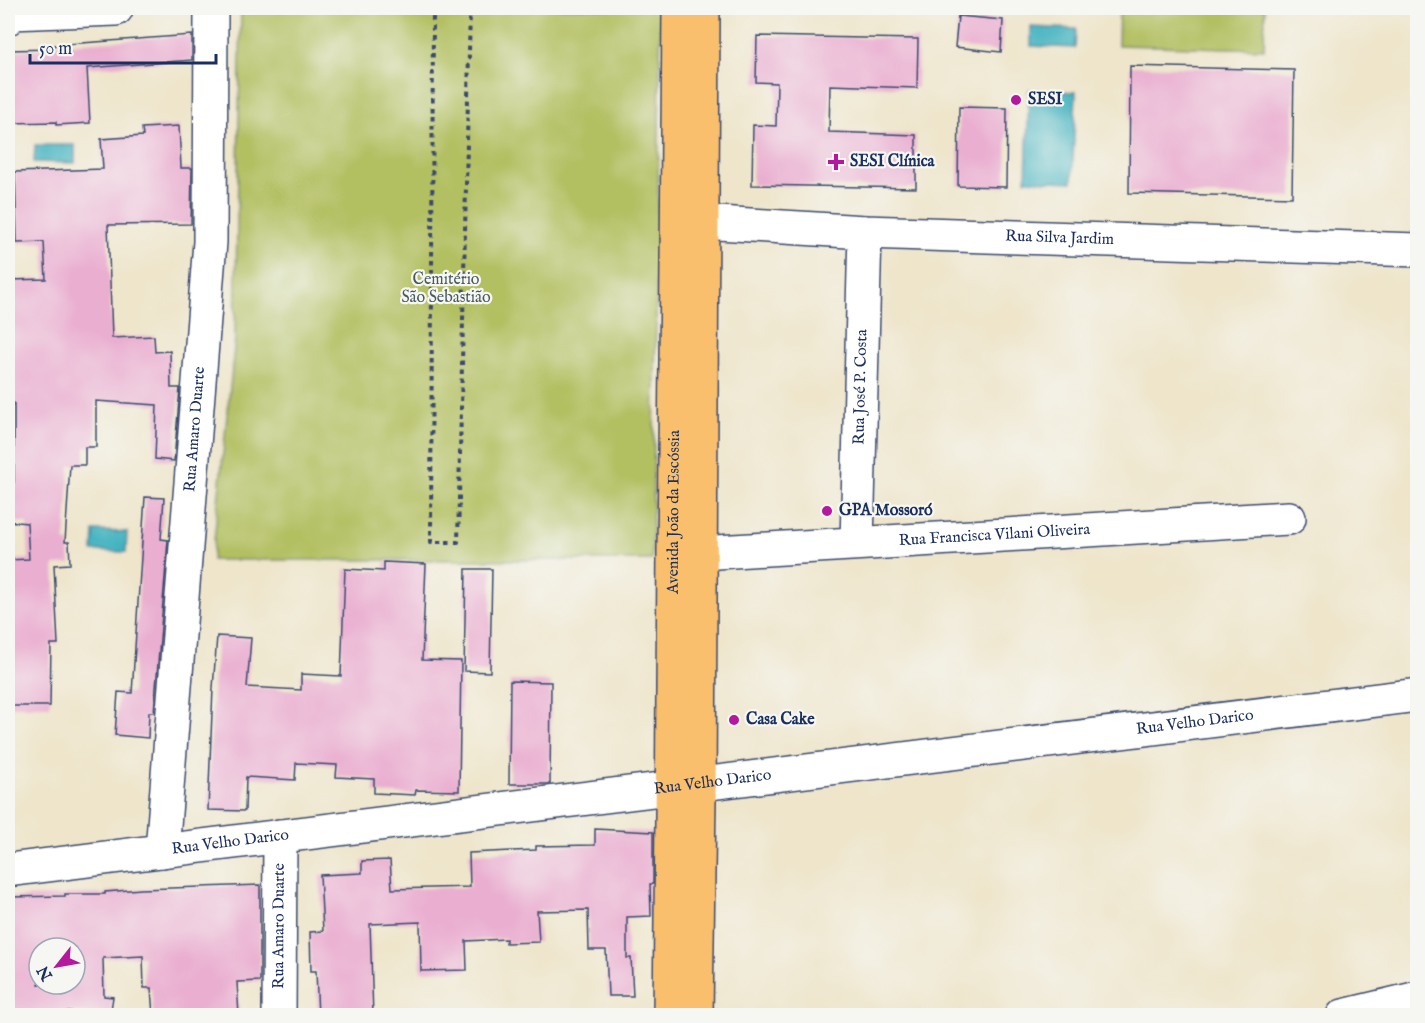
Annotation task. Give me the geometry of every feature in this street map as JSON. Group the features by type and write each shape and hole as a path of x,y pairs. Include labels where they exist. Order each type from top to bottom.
{"main road":[{"name":"Avenida João da Escóssia","path":"679,8 679,221 674,549 696,1016"},
{"name":"Avenida João da Escóssia","path":"670,1016 699,553 703,8"}],"street":[{"name":"Rua Amaro Duarte","path":"162,851 210,242 211,8"},
{"path":"9,13 116,9"},
{"name":"Rua Silva Jardim","path":"702,222 865,232 1418,250"},
{"name":"Rua José P. Costa","path":"857,543 865,232"},
{"name":"Rua Francisca Vilani Oliveira","path":"699,553 1289,518"},
{"name":"Rua Velho Darico","path":"8,870 1418,695"},
{"name":"Rua Amaro Duarte","path":"279,1016 280,836"},
{"path":"1344,1016 1418,998"}],"path":[{"path":"433,8 431,542 458,542 470,8"}],"green space":[{"name":"Cemitério São Sebastião","path":"241,8 661,8 652,560 212,560 235,339"},
{"path":"1119,8 1265,8 1264,49 1118,45"}],"water":[{"path":"1031,27 1076,29 1075,48 1031,46"},
{"path":"1029,90 1076,92 1072,182 1026,180"},
{"path":"35,145 75,145 75,163 34,162"},
{"path":"94,531 127,532 126,552 93,551"}],"building":[{"path":"958,16 1003,20 1001,52 955,47"},
{"path":"192,35 192,60 87,68 90,123 56,125 56,122 8,123 8,50 54,49 54,45"},
{"path":"757,36 918,39 917,88 830,85 829,132 916,135 916,188 752,185 753,125 776,126 777,83 756,82"},
{"path":"1130,66 1294,70 1292,197 1129,193"},
{"path":"959,107 1007,108 1006,187 958,186"},
{"path":"179,126 181,168 192,168 191,224 108,225 112,338 154,336 155,352 170,351 171,388 180,388 174,461 155,459 157,405 96,401 96,447 85,447 85,465 70,465 65,542 69,542 70,564 54,565 58,644 51,644 50,706 8,706 8,560 29,559 27,523 8,521 8,481 14,482 14,403 9,403 8,362 8,342 11,342 10,280 46,279 44,242 17,243 15,172 103,169 101,139 143,136 142,128"},
{"path":"145,497 164,498 161,539 168,540 154,712 149,712 148,738 115,735 118,692 132,693"},
{"path":"384,562 426,564 422,660 461,661 459,791 416,790 415,795 374,793 374,779 336,777 337,765 296,763 295,780 246,777 245,811 208,810 217,636 251,638 247,687 301,690 301,674 341,676 345,569 384,571"},
{"path":"466,569 492,569 490,672 464,671"},
{"path":"510,681 551,682 550,784 509,784"},
{"path":"595,829 653,832 651,916 627,917 627,958 631,958 633,996 608,996 606,950 589,950 588,910 537,911 539,942 506,943 506,939 466,941 467,970 421,971 420,922 370,924 373,1016 318,1016 316,971 311,971 310,932 323,931 320,875 362,873 362,861 390,860 392,889 470,887 469,853 536,850 536,846 595,845"},
{"path":"260,885 260,981 237,982 239,1016 153,1016 151,988 144,988 143,956 103,958 104,996 113,997 110,1016 68,1011 68,1016 8,1016 8,897 105,894 105,892"}],"place":[{"name":"SESI","path":"1016,100"},
{"name":"SESI Clínica","path":"836,162"},
{"name":"GPA Mossoró","path":"827,511"},
{"name":"Casa Cake","path":"734,720"}]}
